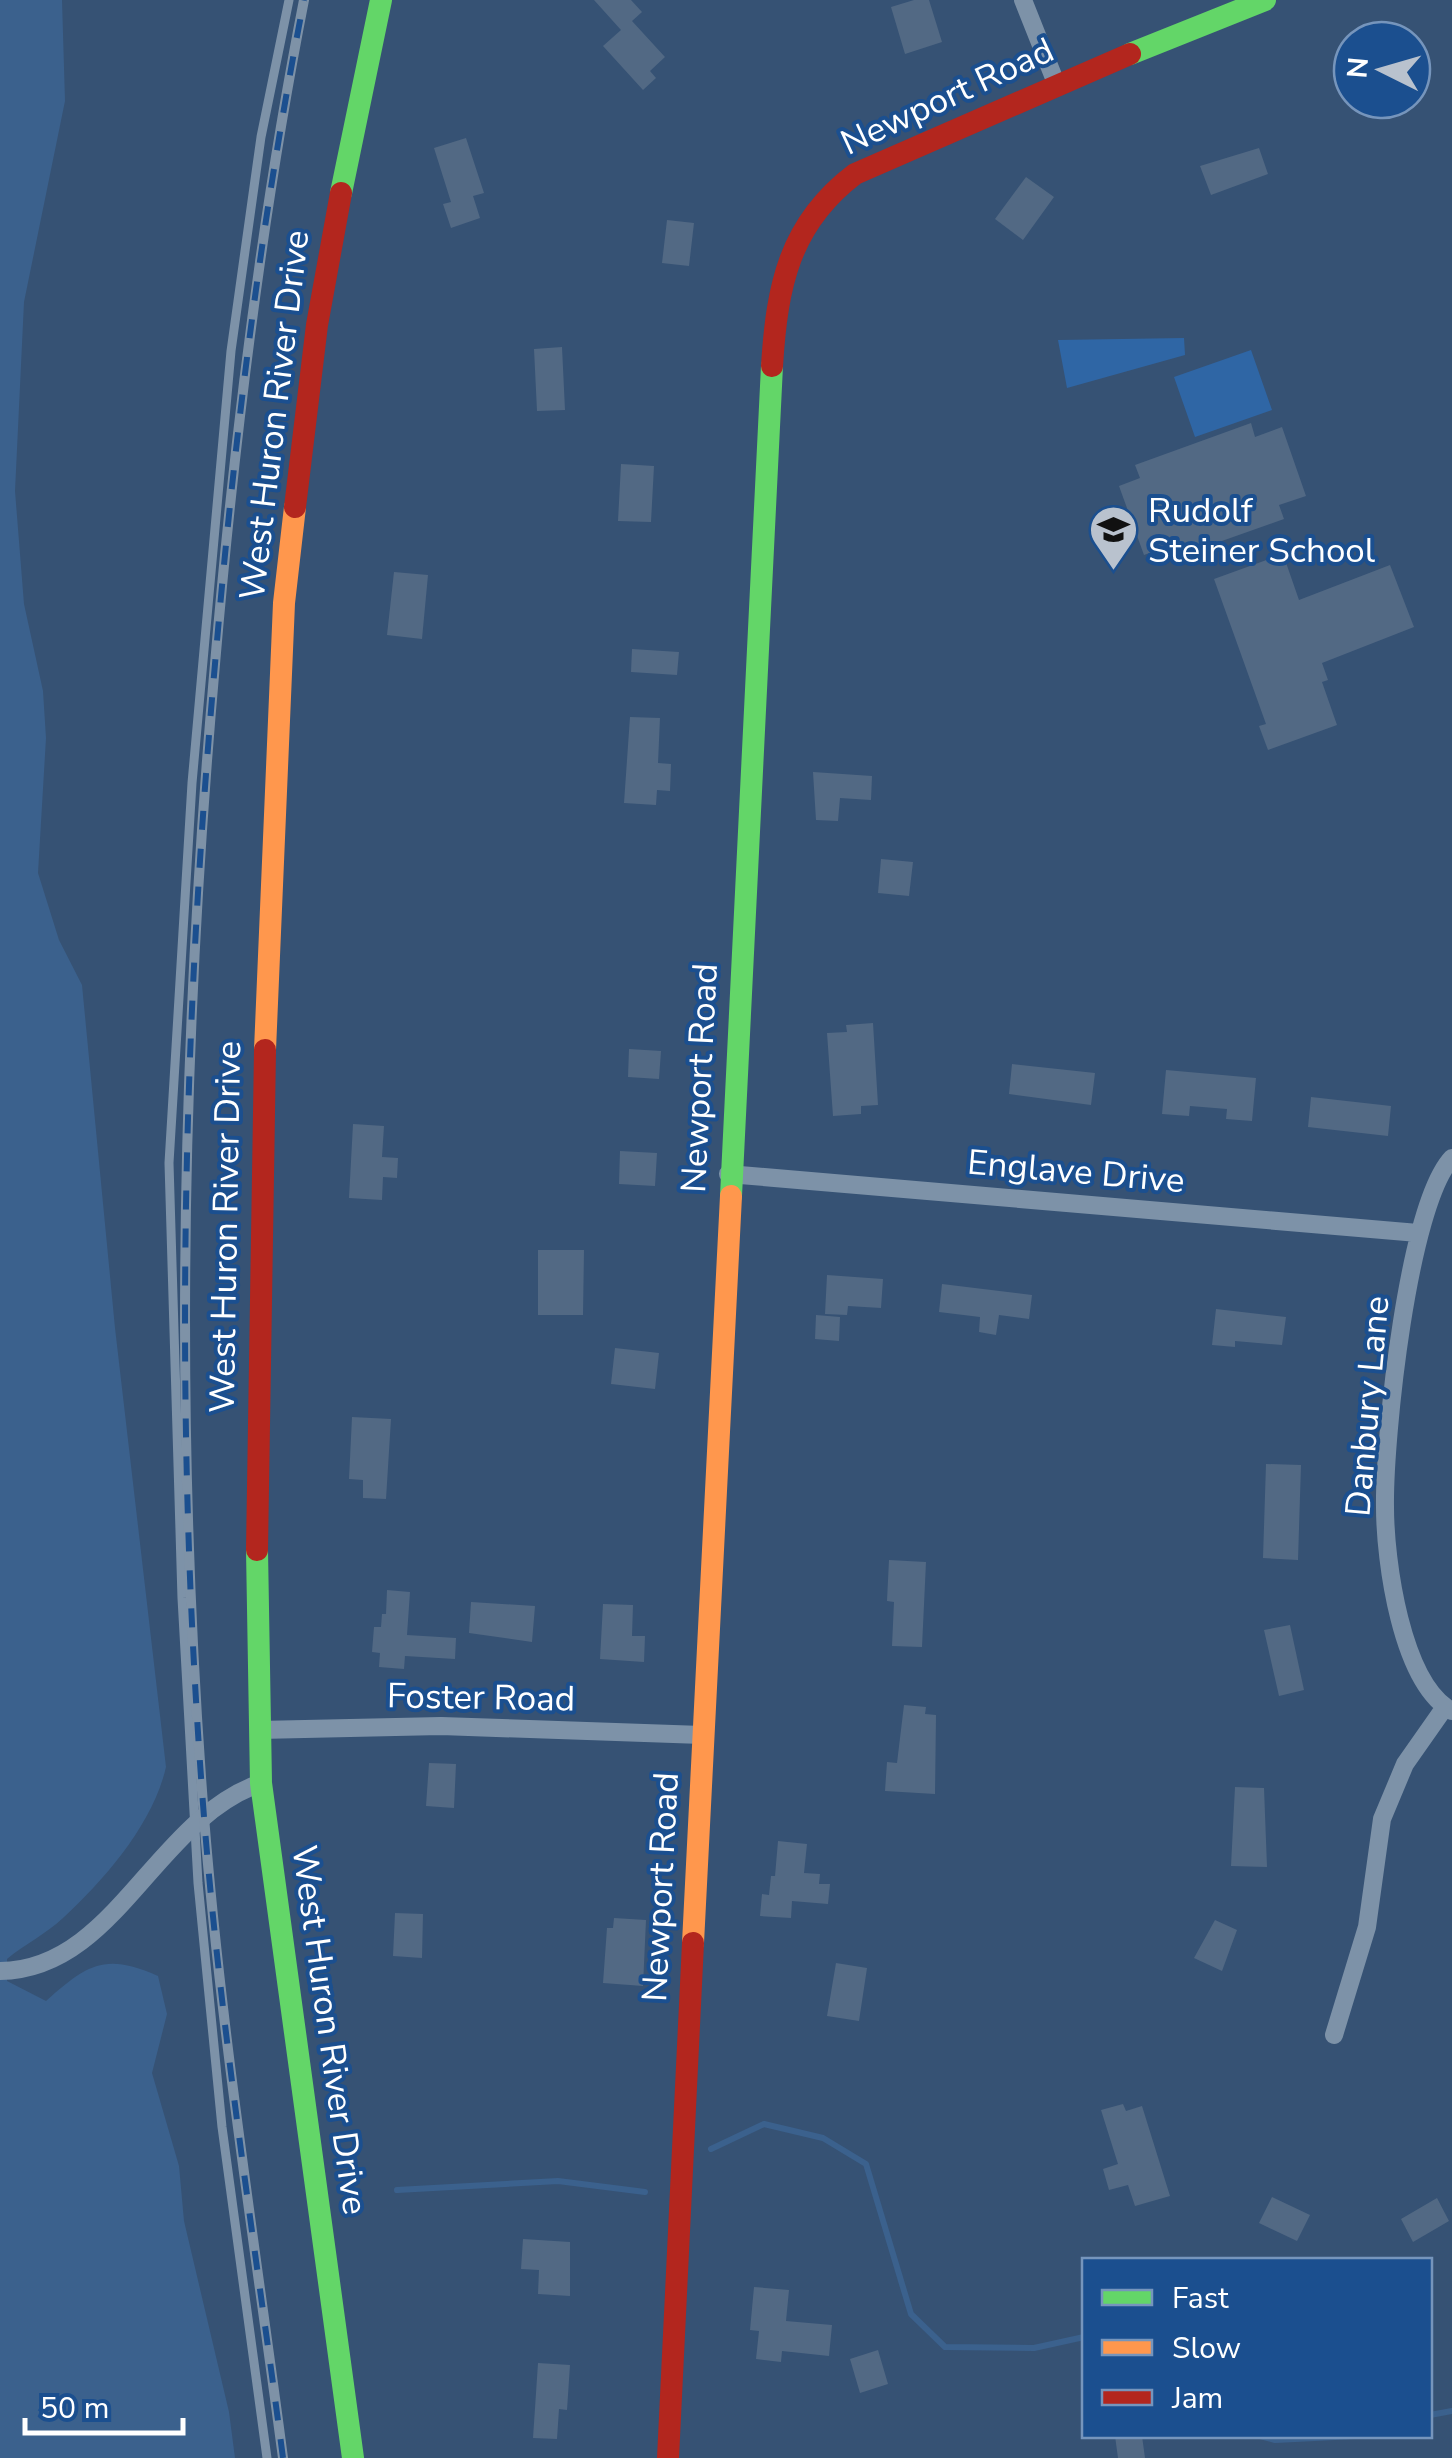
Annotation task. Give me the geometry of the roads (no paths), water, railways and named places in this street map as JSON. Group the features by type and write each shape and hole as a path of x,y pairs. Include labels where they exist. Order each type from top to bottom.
{"street":[{"name":"West Huron River Drive","path":"352,2458 262,1784 255,1450 260,1137 280,650 317,325 356,106 381,0"},
{"path":"1023,0 1056,83"},
{"name":"Newport Road","path":"668,2458 728,1174 772,359 788,256 800,230 825,197 855,174 1056,83 1265,0"},
{"name":"Danbury Lane","path":"1449,1709 1411,1659 1396,1597 1384,1508 1393,1399 1418,1233 1432,1185 1452,1158"},
{"name":"Englave Drive","path":"728,1174 1418,1233"},
{"path":"1334,2035 1366,1927 1382,1820 1405,1764 1449,1709"},
{"name":"Foster Road","path":"259,1730 441,1726 702,1735"},
{"path":"9,1971 48,1964 74,1949 194,1823 232,1796 262,1784"}],"lane":[{"path":"267,2458 222,2127 194,1823 182,1598 170,1163 192,783 229,370 261,137 289,0"}],"waterway":[{"path":"711,2149 764,2124 823,2138 866,2164 911,2314 945,2347 1034,2348 1082,2337"},
{"path":"397,2190 558,2181 645,2192"},
{"path":"1432,2415 1452,2411"},
{"path":"1268,2438 1315,2438"}],"railway":[{"path":"283,2458 229,2058 204,1817 188,1529 186,1240 195,952 223,580 262,248 304,0"}],"place":[{"name":"Rudolf Steiner School","path":"1113,572"}]}
